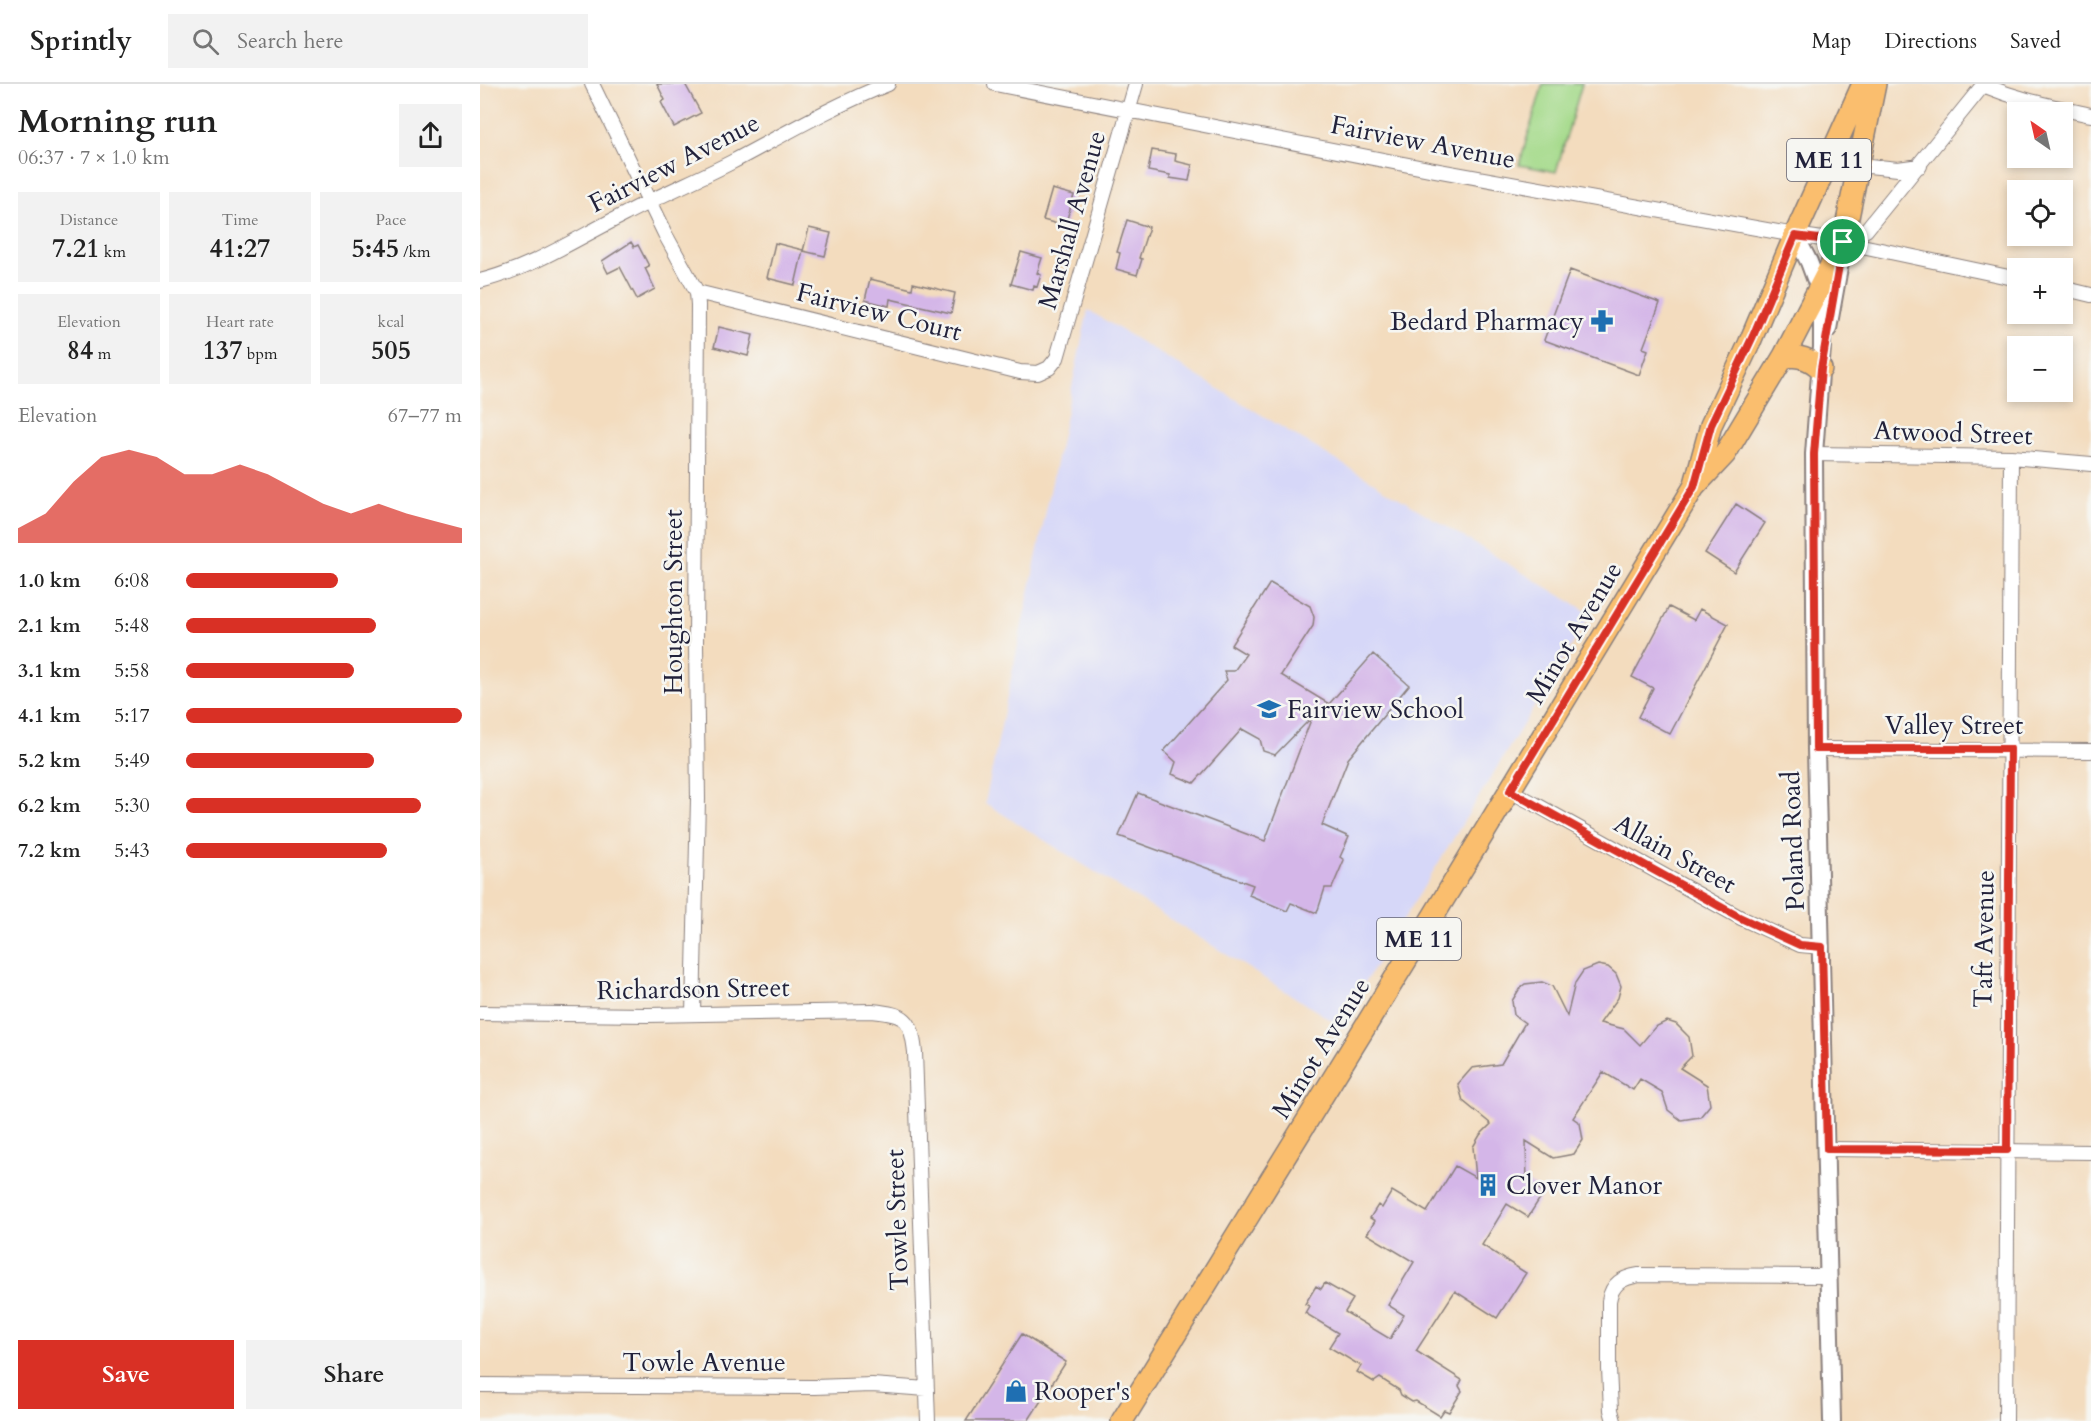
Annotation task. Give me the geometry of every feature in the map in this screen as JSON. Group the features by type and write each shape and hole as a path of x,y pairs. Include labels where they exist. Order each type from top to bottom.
{"main road":[{"name":"Minot Avenue","path":"1694,487 1711,425 1753,336 1863,84"},
{"name":"ME 11","path":"1843,242 1875,84"},
{"name":"Minot Avenue","path":"1122,1421 1510,791 1694,487 1725,454 1784,356 1843,242"},
{"path":"1784,356 1800,356 1811,360 1821,369"}],"street":[{"name":"Houghton Street","path":"592,84 697,292 698,798 693,1014"},
{"name":"Fairview Avenue","path":"480,281 505,275 552,253 861,95 888,84"},
{"name":"Fairview Avenue","path":"995,84 1429,169 1795,236 1843,242 2007,277"},
{"name":"Marshall Avenue","path":"1049,368 1057,358 1064,337 1085,256 1136,84"},
{"path":"1843,242 1866,230 1984,85 2011,97 2091,115"},
{"path":"1826,166 1859,165 1898,169 1920,166"},
{"name":"Poland Road","path":"1795,236 1809,262 1818,289 1822,314 1821,369 1814,454 1816,749 1832,1421"},
{"name":"Poland Road","path":"1821,369 1843,242"},
{"path":"2073,290 2091,294"},
{"name":"Fairview Court","path":"697,292 1020,372 1038,373 1049,368"},
{"name":"Atwood Street","path":"1814,454 2011,457 2091,464"},
{"name":"Taft Avenue","path":"2006,1421 2011,457"},
{"name":"Valley Street","path":"1816,749 2091,751"},
{"name":"Allain Street","path":"1510,791 1741,918 1800,945 1822,947"},
{"name":"Richardson Street","path":"480,1013 693,1014 872,1011 894,1014 905,1019"},
{"name":"Towle Street","path":"905,1019 912,1029 915,1052 928,1421"},
{"path":"1827,1149 2091,1152"},
{"path":"1614,1421 1610,1390 1609,1301 1614,1285 1629,1277 1639,1275 1827,1276"},
{"name":"Towle Avenue","path":"480,1385 814,1387 872,1385 927,1389"}],"shaded area":[{"name":"Fairview School","path":"1088,310 1591,614 1339,1025 985,803"}],"green space":[{"path":"1543,84 1582,84 1556,172 1519,165"}],"building":[{"path":"657,84 685,84 701,113 674,127 661,102 665,100"},
{"path":"1152,150 1176,154 1175,161 1192,165 1189,181 1148,171"},
{"path":"1052,189 1074,195 1065,226 1043,220"},
{"path":"1127,220 1149,227 1139,258 1142,259 1137,275 1116,269 1120,253 1117,252"},
{"path":"809,228 831,233 825,256 803,251"},
{"path":"631,242 634,247 638,245 649,266 645,268 655,289 637,299 620,267 608,273 602,261"},
{"path":"775,243 803,250 795,285 767,278"},
{"path":"1021,252 1042,258 1037,273 1041,275 1037,287 1034,286 1033,290 1011,284"},
{"name":"Bedard Pharmacy","path":"1570,270 1660,303 1643,348 1648,350 1639,375 1544,340"},
{"path":"870,279 912,289 913,283 955,293 951,313 890,299 889,306 865,300"},
{"path":"719,327 753,335 748,356 714,347"},
{"path":"1736,504 1765,523 1734,572 1705,553"},
{"path":"1270,583 1310,606 1314,617 1313,626 1281,675 1329,704 1373,654 1409,685 1348,759 1322,825 1349,837 1340,857 1344,860 1332,888 1325,888 1317,913 1291,903 1287,911 1249,895 1253,885 1119,836 1138,793 1265,841 1312,717 1275,755 1263,751 1260,739 1242,729 1194,783 1172,774 1176,762 1164,751 1227,680 1224,671 1234,671 1246,654 1231,645"},
{"path":"1669,607 1694,620 1700,609 1728,624 1670,734 1638,717 1653,688 1632,677"},
{"name":"Clover Manor","path":"1598,965 1608,967 1616,974 1621,986 1618,998 1600,1023 1624,1029 1640,1045 1655,1027 1667,1021 1676,1024 1689,1037 1692,1056 1680,1068 1707,1085 1710,1105 1700,1117 1681,1120 1668,1110 1662,1092 1640,1079 1633,1090 1603,1072 1573,1118 1580,1123 1583,1140 1574,1154 1553,1158 1526,1141 1527,1182 1544,1192 1528,1217 1507,1204 1482,1245 1526,1273 1497,1318 1455,1291 1416,1351 1462,1380 1459,1386 1462,1391 1449,1412 1444,1410 1440,1416 1416,1401 1412,1402 1380,1378 1374,1382 1357,1372 1361,1366 1329,1347 1338,1333 1305,1313 1309,1306 1305,1304 1316,1286 1321,1289 1325,1283 1353,1299 1345,1312 1390,1339 1404,1315 1388,1305 1414,1262 1367,1234 1375,1221 1370,1218 1378,1205 1382,1208 1392,1191 1427,1212 1455,1166 1476,1178 1473,1147 1480,1135 1491,1124 1463,1101 1458,1084 1472,1068 1501,1064 1525,1023 1514,1015 1512,1001 1520,988 1525,984 1542,982 1552,986 1567,1016 1575,983 1583,971"},
{"name":"Rooper's","path":"1022,1334 1066,1362 1028,1421 966,1421"}],"place":[{"name":"Bedard Pharmacy","path":"1602,321"},
{"name":"Fairview School","path":"1269,709"},
{"name":"Clover Manor","path":"1488,1185"},
{"name":"Rooper's","path":"1016,1391"}],"route":[{"path":"1795,236 1843,242 1821,369 1814,454 1816,749 2010,749 2007,1150 1827,1149 1822,947 1800,945 1741,918 1510,791 1694,487 1711,425 1753,336 1795,236"}]}
